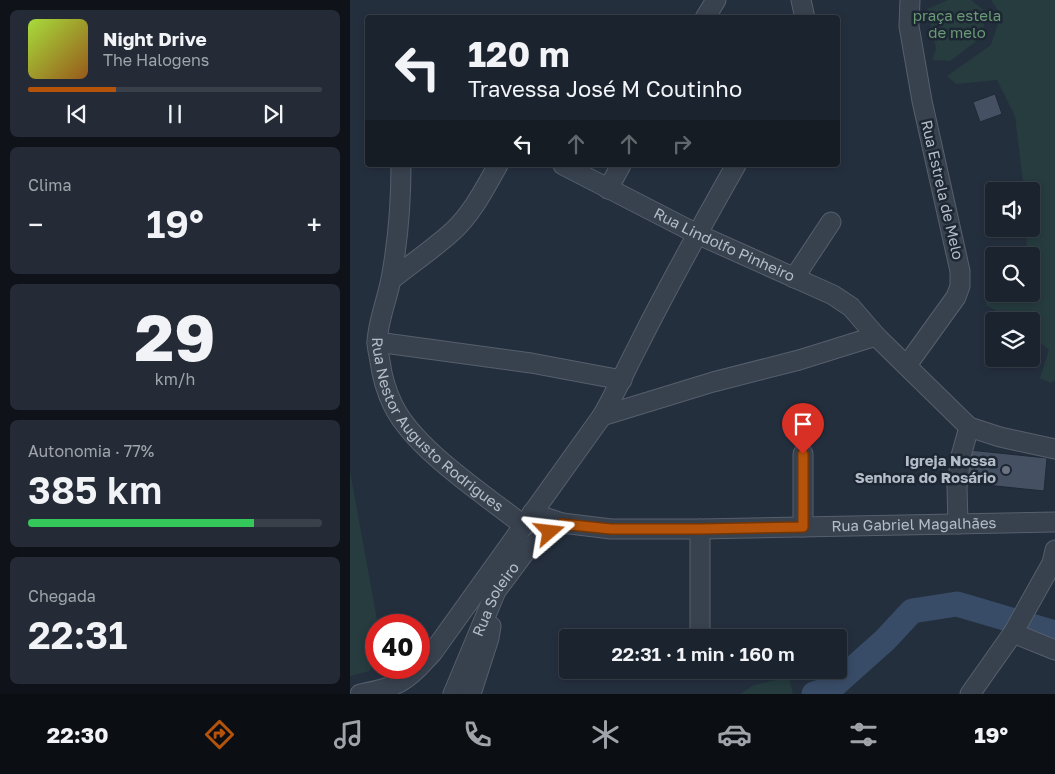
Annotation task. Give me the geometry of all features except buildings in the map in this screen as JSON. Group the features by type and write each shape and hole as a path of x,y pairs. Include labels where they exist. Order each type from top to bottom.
{"street":[{"path":"707,15 716,0"},
{"path":"801,0 804,15"},
{"name":"Rua Estrela de Melo","path":"907,365 956,297 960,286 960,272 922,101 909,26 910,0"},
{"name":"Rua Nestor Augusto Rodrigues","path":"402,167 398,230 391,280 377,342 383,378 392,405 403,422 436,456 528,519 562,524"},
{"path":"391,280 453,231 473,206 497,167"},
{"name":"Rua Lindolfo Pinheiro","path":"567,167 697,234 833,295 851,307 876,336 969,427"},
{"path":"608,189 620,167"},
{"path":"430,655 602,416 697,234 735,167"},
{"path":"794,278 831,222"},
{"path":"602,416 713,382 799,360 876,336"},
{"path":"377,342 531,363 622,380"},
{"path":"958,524 957,487 961,456 969,427 1000,437 1055,449"},
{"path":"803,454 803,527"},
{"name":"Rua Gabriel Magalhães","path":"562,524 611,529 700,529 1055,522"},
{"name":"Rua Soleiro","path":"453,694 496,591 528,548 562,524"},
{"path":"700,529 700,629"},
{"path":"974,692 1032,600 1052,562 1055,550"},
{"path":"471,694 489,638 496,591"},
{"path":"1016,628 1055,650"},
{"path":"360,694 390,688 407,679"}],"green space":[{"name":"praça estela de melo","path":"948,0 971,0 986,12 982,37 950,61 932,60 936,49 927,9"},
{"path":"991,0 1055,0 1055,380 1051,383 1040,378 1049,350 1040,343 1040,312 998,312 986,305 986,302 1040,302 1040,247 1026,247 1027,237 1040,237 1040,182 1023,182 1015,116 997,80 956,84 947,76 991,45 1001,15"},
{"path":"350,471 376,614 365,614 365,672 350,676"},
{"path":"780,679 789,679 793,694 740,694 754,685"}],"waterway":[{"path":"814,694 830,689 885,640 912,611 957,604 1055,633"}],"place":[{"name":"Igreja Nossa Senhora do Rosário","path":"1006,470"}],"route":[{"path":"550,532 562,524 611,529 803,527 803,454"}]}
